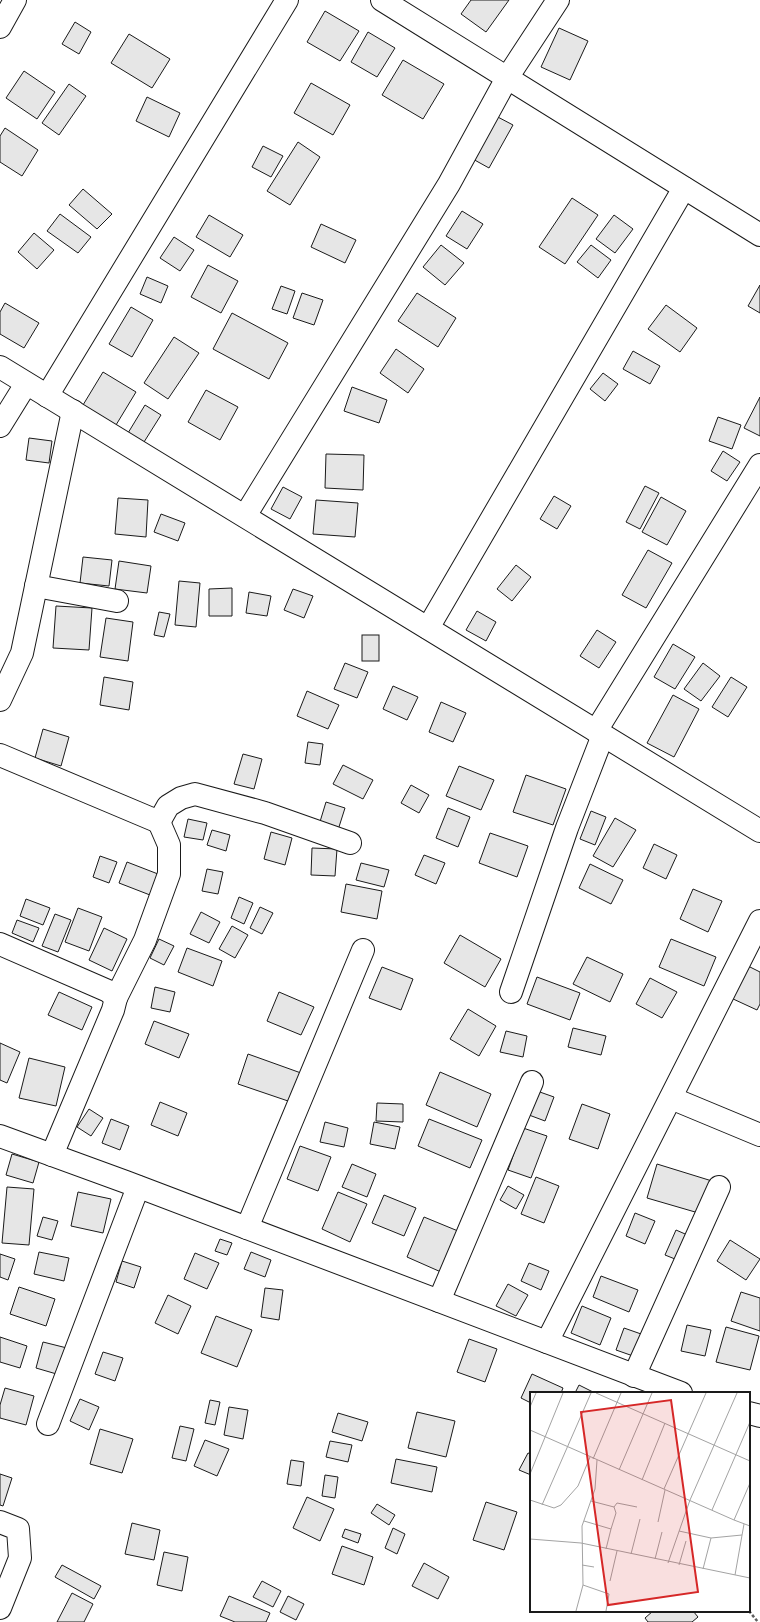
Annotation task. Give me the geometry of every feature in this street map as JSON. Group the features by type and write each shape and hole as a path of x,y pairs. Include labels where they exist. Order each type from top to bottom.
{"street":[{"path":"0,26 16,0"},
{"path":"47,396 287,0"},
{"path":"382,0 760,236"},
{"path":"245,516 449,184 507,78 558,0"},
{"path":"428,628 684,188"},
{"path":"0,367 760,831"},
{"path":"0,426 26,384"},
{"path":"0,700 22,653 73,411"},
{"path":"511,992 600,733 760,465"},
{"path":"36,586 117,601"},
{"path":"0,755 159,822 169,845 169,874 145,940 116,998 113,1010 52,1155"},
{"path":"159,822 168,806 181,798 195,794 265,813 350,843"},
{"path":"547,1342 760,921"},
{"path":"0,944 108,991 116,998"},
{"path":"247,1228 362,950"},
{"path":"439,1301 532,1082"},
{"path":"670,1098 760,1135"},
{"path":"0,1136 678,1392"},
{"path":"48,1424 138,1187"},
{"path":"634,1376 719,1187"},
{"path":"750,1413 760,1416"},
{"path":"0,1522 18,1529 20,1558 0,1608"}],"path":[{"path":"750,1612 758,1622"}],"building":[{"path":"471,0 509,0 486,32 461,14"},
{"path":"325,11 359,31 340,61 307,42"},
{"path":"75,22 91,32 79,54 62,44"},
{"path":"559,28 588,41 570,80 541,67"},
{"path":"368,32 395,48 377,77 351,62"},
{"path":"129,34 170,59 152,88 111,63"},
{"path":"403,60 444,84 423,119 382,95"},
{"path":"24,71 55,92 37,119 6,98"},
{"path":"311,83 350,105 333,135 294,113"},
{"path":"69,84 86,96 59,135 42,123"},
{"path":"147,97 180,113 169,137 136,121"},
{"path":"494,115 513,125 489,168 471,158"},
{"path":"5,128 38,150 22,176 0,162 0,136"},
{"path":"298,142 320,157 290,205 267,191"},
{"path":"263,146 283,156 271,177 252,167"},
{"path":"83,189 112,214 97,229 69,205"},
{"path":"572,198 598,215 565,264 539,247"},
{"path":"462,211 483,224 467,249 446,236"},
{"path":"60,214 91,237 78,253 47,231"},
{"path":"209,215 243,235 230,257 196,237"},
{"path":"614,215 633,229 615,253 596,239"},
{"path":"321,224 356,240 345,263 311,247"},
{"path":"34,233 54,250 37,269 18,252"},
{"path":"174,237 194,250 180,271 160,258"},
{"path":"441,245 464,263 445,285 423,267"},
{"path":"591,245 611,260 598,278 577,262"},
{"path":"208,265 238,281 221,313 191,297"},
{"path":"147,277 168,286 161,303 140,294"},
{"path":"760,285 760,313 748,306"},
{"path":"281,286 295,291 287,314 272,309"},
{"path":"302,293 323,300 314,325 293,318"},
{"path":"417,293 456,318 438,347 398,321"},
{"path":"5,303 39,323 24,348 0,334 0,312"},
{"path":"666,305 697,328 680,352 648,329"},
{"path":"131,307 153,320 132,357 109,344"},
{"path":"232,313 288,343 269,379 213,349"},
{"path":"174,337 199,353 168,399 144,383"},
{"path":"396,349 424,369 408,393 380,373"},
{"path":"633,351 660,366 650,384 623,369"},
{"path":"103,372 136,392 116,425 83,405"},
{"path":"603,373 618,384 605,401 590,389"},
{"path":"352,387 387,400 379,423 344,411"},
{"path":"206,390 238,407 220,440 188,422"},
{"path":"760,397 760,436 744,428"},
{"path":"145,405 161,415 144,442 128,433"},
{"path":"718,417 741,425 732,449 709,441"},
{"path":"29,438 52,441 49,463 26,460"},
{"path":"723,451 740,462 727,481 711,471"},
{"path":"326,454 364,455 363,490 325,488"},
{"path":"645,486 659,493 640,529 626,522"},
{"path":"283,487 302,497 290,519 271,509"},
{"path":"554,496 571,506 557,529 540,519"},
{"path":"661,497 686,511 667,545 642,532"},
{"path":"118,498 148,500 146,537 115,534"},
{"path":"316,500 358,503 355,537 313,534"},
{"path":"161,514 185,523 178,541 154,532"},
{"path":"648,550 672,563 646,608 622,595"},
{"path":"83,557 112,560 109,586 80,583"},
{"path":"119,561 151,566 147,593 115,589"},
{"path":"516,565 531,577 512,601 497,589"},
{"path":"179,581 200,583 196,627 175,625"},
{"path":"232,588 232,616 209,616 209,589"},
{"path":"293,589 313,596 304,618 284,610"},
{"path":"249,592 271,596 267,616 246,613"},
{"path":"56,606 92,608 89,650 53,648"},
{"path":"477,611 496,622 486,641 466,630"},
{"path":"159,612 170,614 164,637 154,635"},
{"path":"106,618 133,622 128,661 100,657"},
{"path":"597,630 616,642 599,668 580,656"},
{"path":"362,635 379,635 379,661 362,661"},
{"path":"673,644 695,657 675,689 654,677"},
{"path":"345,663 368,672 357,698 334,689"},
{"path":"703,663 720,676 701,701 684,689"},
{"path":"104,677 133,682 129,710 100,705"},
{"path":"731,677 747,687 728,717 712,707"},
{"path":"393,686 418,697 407,720 383,709"},
{"path":"307,691 339,705 328,729 297,716"},
{"path":"673,695 699,709 674,757 647,743"},
{"path":"441,702 466,713 453,742 429,732"},
{"path":"43,729 69,737 61,766 35,758"},
{"path":"308,742 323,744 320,765 305,763"},
{"path":"243,754 262,759 254,789 234,784"},
{"path":"343,765 373,780 363,799 333,784"},
{"path":"459,766 494,780 481,810 446,796"},
{"path":"526,775 566,789 553,825 513,812"},
{"path":"411,785 429,795 419,813 401,803"},
{"path":"326,802 345,808 338,830 319,825"},
{"path":"448,808 470,817 458,847 436,838"},
{"path":"591,811 606,817 595,845 580,839"},
{"path":"615,818 636,830 613,867 593,856"},
{"path":"188,819 207,823 203,840 184,837"},
{"path":"212,830 230,835 226,851 207,845"},
{"path":"271,832 292,838 285,865 264,859"},
{"path":"490,833 528,846 517,877 479,863"},
{"path":"654,844 677,855 666,879 643,868"},
{"path":"312,848 337,849 335,876 311,875"},
{"path":"424,855 445,863 436,884 415,875"},
{"path":"100,856 117,862 109,883 93,877"},
{"path":"127,862 158,874 150,895 119,883"},
{"path":"361,863 389,870 384,887 356,880"},
{"path":"590,864 623,880 611,904 579,888"},
{"path":"207,869 223,872 218,894 202,891"},
{"path":"346,884 382,891 377,919 341,912"},
{"path":"693,889 722,901 708,932 680,919"},
{"path":"239,897 253,903 244,924 231,918"},
{"path":"26,899 50,908 43,925 20,916"},
{"path":"260,907 273,913 262,934 250,928"},
{"path":"78,908 102,917 89,951 65,942"},
{"path":"201,912 220,922 209,943 190,934"},
{"path":"55,914 71,920 58,952 42,946"},
{"path":"17,920 39,928 33,942 12,933"},
{"path":"232,926 248,935 235,958 219,949"},
{"path":"104,928 127,939 112,971 89,960"},
{"path":"460,935 501,959 485,987 444,963"},
{"path":"159,939 174,946 164,965 150,958"},
{"path":"671,939 716,957 704,986 659,967"},
{"path":"187,948 222,961 213,986 178,972"},
{"path":"587,957 623,974 610,1002 573,984"},
{"path":"746,965 760,972 760,1004 757,1010 731,998"},
{"path":"382,967 413,979 401,1010 369,998"},
{"path":"537,977 580,993 570,1020 527,1004"},
{"path":"650,978 677,992 662,1018 636,1004"},
{"path":"155,987 175,992 170,1012 151,1008"},
{"path":"59,992 92,1007 82,1030 48,1015"},
{"path":"279,992 314,1007 301,1035 267,1021"},
{"path":"468,1009 496,1026 479,1056 450,1039"},
{"path":"154,1021 189,1034 179,1058 145,1044"},
{"path":"573,1028 606,1036 601,1055 568,1047"},
{"path":"506,1031 527,1036 523,1057 500,1052"},
{"path":"0,1043 20,1052 7,1083 0,1080"},
{"path":"248,1054 301,1073 291,1102 238,1084"},
{"path":"29,1058 65,1067 56,1106 19,1098"},
{"path":"440,1072 491,1094 477,1127 426,1105"},
{"path":"537,1091 554,1097 545,1121 529,1115"},
{"path":"160,1102 187,1113 178,1136 151,1125"},
{"path":"377,1103 403,1104 403,1122 376,1121"},
{"path":"582,1104 610,1114 598,1149 569,1139"},
{"path":"89,1109 103,1118 91,1136 77,1127"},
{"path":"111,1119 129,1126 120,1150 102,1143"},
{"path":"429,1119 482,1140 470,1168 418,1146"},
{"path":"325,1122 348,1128 344,1147 320,1142"},
{"path":"374,1122 400,1127 395,1149 370,1144"},
{"path":"523,1128 547,1136 531,1178 508,1170"},
{"path":"300,1146 331,1157 318,1191 287,1179"},
{"path":"12,1154 39,1162 33,1183 6,1175"},
{"path":"352,1164 376,1174 367,1197 342,1187"},
{"path":"657,1164 712,1181 702,1214 647,1198"},
{"path":"536,1177 559,1186 544,1223 521,1214"},
{"path":"508,1186 524,1195 516,1209 500,1200"},
{"path":"7,1187 34,1189 29,1245 2,1243"},
{"path":"78,1192 111,1199 103,1233 71,1226"},
{"path":"338,1192 367,1204 350,1242 322,1229"},
{"path":"384,1195 416,1208 404,1236 372,1223"},
{"path":"635,1213 655,1221 645,1244 626,1236"},
{"path":"43,1217 58,1221 52,1240 37,1236"},
{"path":"424,1217 458,1231 441,1272 407,1257"},
{"path":"676,1230 692,1237 680,1261 665,1255"},
{"path":"220,1239 232,1243 227,1255 215,1251"},
{"path":"730,1240 760,1259 746,1280 717,1261"},
{"path":"39,1252 69,1258 64,1281 34,1274"},
{"path":"251,1252 271,1260 265,1277 244,1269"},
{"path":"195,1253 219,1263 207,1289 184,1279"},
{"path":"0,1254 15,1259 8,1280 0,1277"},
{"path":"122,1261 141,1267 134,1288 116,1282"},
{"path":"529,1263 549,1271 541,1290 521,1281"},
{"path":"601,1276 638,1290 629,1312 593,1297"},
{"path":"508,1284 528,1295 516,1316 496,1306"},
{"path":"19,1287 55,1299 46,1326 10,1314"},
{"path":"265,1288 283,1290 279,1320 261,1317"},
{"path":"741,1292 760,1298 760,1331 731,1321"},
{"path":"168,1295 191,1306 178,1334 155,1323"},
{"path":"582,1306 611,1318 600,1345 571,1333"},
{"path":"216,1316 252,1330 237,1367 201,1353"},
{"path":"687,1325 711,1330 705,1356 681,1351"},
{"path":"726,1327 759,1336 750,1370 716,1362"},
{"path":"624,1328 644,1335 636,1357 616,1350"},
{"path":"0,1337 27,1346 20,1368 0,1362"},
{"path":"469,1339 497,1349 485,1382 457,1372"},
{"path":"43,1342 67,1348 60,1375 36,1368"},
{"path":"103,1352 123,1358 115,1381 95,1374"},
{"path":"532,1374 563,1388 561,1392 530,1392 530,1402 521,1398"},
{"path":"579,1385 593,1392 576,1392"},
{"path":"5,1388 34,1396 26,1425 0,1418 0,1405"},
{"path":"80,1399 99,1407 89,1430 70,1421"},
{"path":"210,1400 220,1402 215,1425 205,1423"},
{"path":"229,1407 248,1410 243,1439 224,1435"},
{"path":"417,1412 455,1421 446,1457 408,1448"},
{"path":"338,1413 368,1422 362,1441 332,1432"},
{"path":"180,1426 194,1429 186,1461 172,1458"},
{"path":"100,1429 133,1439 122,1473 90,1464"},
{"path":"205,1440 229,1449 217,1476 194,1466"},
{"path":"330,1441 352,1445 348,1462 326,1457"},
{"path":"528,1453 530,1454 530,1475 519,1470"},
{"path":"396,1459 437,1467 432,1492 391,1483"},
{"path":"291,1460 304,1462 301,1486 287,1484"},
{"path":"0,1474 12,1478 3,1506 0,1505"},
{"path":"325,1475 338,1477 335,1498 322,1496"},
{"path":"307,1497 334,1509 320,1541 293,1528"},
{"path":"486,1502 517,1512 504,1550 473,1540"},
{"path":"377,1504 395,1515 389,1525 371,1513"},
{"path":"132,1523 160,1530 154,1560 125,1554"},
{"path":"393,1528 405,1534 397,1554 385,1548"},
{"path":"345,1529 361,1534 358,1543 342,1537"},
{"path":"342,1546 373,1557 364,1585 332,1574"},
{"path":"164,1552 188,1557 182,1591 157,1585"},
{"path":"424,1563 449,1577 438,1599 412,1586"},
{"path":"62,1565 101,1586 94,1599 55,1577"},
{"path":"262,1581 281,1591 273,1607 253,1597"},
{"path":"72,1593 93,1604 84,1622 57,1622"},
{"path":"229,1596 270,1613 266,1622 235,1622 220,1616"},
{"path":"288,1596 304,1604 296,1620 280,1612"},
{"path":"652,1612 694,1612 698,1617 692,1622 648,1622 645,1618"}]}
